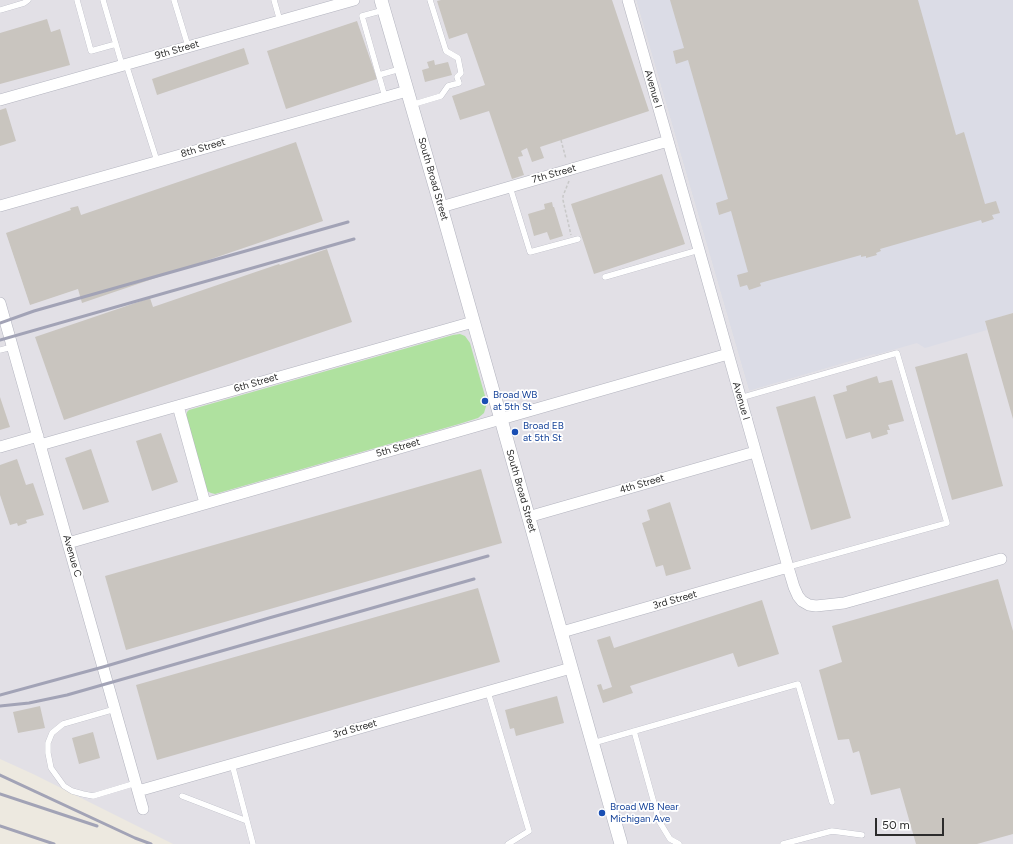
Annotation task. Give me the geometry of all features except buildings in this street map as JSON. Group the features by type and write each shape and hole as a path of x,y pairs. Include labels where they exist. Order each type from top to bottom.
{"street":[{"name":"9th Street","path":"0,100 354,0"},
{"name":"Avenue I","path":"628,0 755,452 788,567 798,596 802,601 809,605 816,606 844,603 1001,559"},
{"name":"South Broad Street","path":"382,5 441,207 621,844"},
{"name":"8th Street","path":"0,206 406,90"},
{"name":"7th Street","path":"441,207 668,141"},
{"name":"Avenue C","path":"0,303 143,809"},
{"name":"6th Street","path":"0,447 39,441 178,406 473,322"},
{"name":"5th Street","path":"68,543 728,354"},
{"path":"178,406 205,503"},
{"name":"4th Street","path":"528,517 755,452"},
{"name":"3rd Street","path":"562,632 788,567"},
{"name":"3rd Street","path":"137,787 232,764 571,668"}],"lane":[{"path":"0,10 24,3 28,0"},
{"path":"77,0 91,51 116,44"},
{"path":"103,0 116,44 157,161"},
{"path":"174,0 188,46"},
{"path":"274,0 280,20"},
{"path":"411,105 440,96 448,86 459,83 457,77 462,72 458,58 446,50 430,0"},
{"path":"382,5 362,16 385,97"},
{"path":"379,75 400,69"},
{"path":"510,187 530,252 575,240"},
{"path":"606,276 699,250"},
{"path":"0,350 12,347"},
{"path":"740,398 898,353 947,523 788,567"},
{"path":"592,743 798,684 832,802"},
{"path":"488,692 529,831 508,844"},
{"path":"115,709 63,724 52,734 48,743 51,768 64,786 72,791 83,794 93,796 137,787"},
{"path":"634,731 659,821 670,839 679,844"},
{"path":"232,764 253,844"},
{"path":"182,796 247,821"},
{"path":"783,844 832,831 862,836"}],"path":[{"path":"561,140 570,178 562,200 575,240"}],"shaded area":[{"path":"0,0 636,0 749,391 1013,313 1013,844 173,844 0,759"},
{"path":"636,0 1013,0 1013,313 985,322 987,330 925,348 917,343 749,391"}],"green space":[{"path":"460,334 465,336 470,343 487,403 484,413 478,418 215,494 207,491 186,417 189,410"}],"railway":[{"path":"0,323 34,311 348,222"},
{"path":"0,340 354,239"},
{"path":"0,695 103,667 488,556"},
{"path":"0,706 29,703 67,695 474,579"},
{"path":"0,775 151,844"},
{"path":"0,794 97,826"},
{"path":"0,826 54,844"}],"place":[{"name":"Broad WB at 5th St","path":"485,401"},
{"name":"Broad EB at 5th St","path":"515,432"},
{"name":"Broad WB Near Michigan Ave","path":"602,813"}]}
